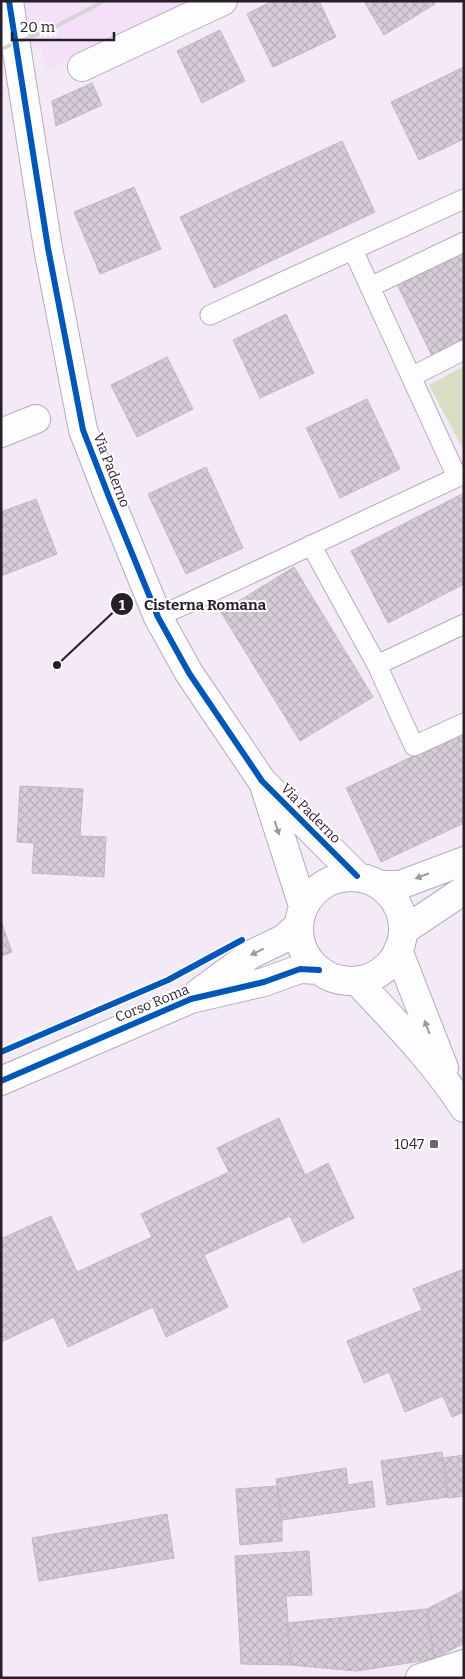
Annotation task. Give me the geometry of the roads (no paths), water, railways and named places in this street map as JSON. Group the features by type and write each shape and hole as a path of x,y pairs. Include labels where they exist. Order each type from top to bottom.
{"street":[{"name":"Via Paderno","path":"10,1 48,248 83,430 158,617 189,673 262,782 368,881"},
{"path":"82,67 223,1"},
{"path":"1,433 36,418"},
{"name":"Via Paderno","path":"262,782 301,916"},
{"name":"Corso Roma","path":"191,999 250,955 283,939 301,916 309,897 330,880 368,881 400,885 464,861"},
{"path":"368,881 388,891 398,904 402,918 401,941 458,1098"},
{"path":"458,1098 395,1022 357,981 374,976 388,965 401,941 464,890"},
{"name":"Corso Roma","path":"301,916 300,942 306,957 319,970 334,978 345,981 357,981"},
{"name":"Corso Roma","path":"1,1081 191,999 264,982 300,969 319,970"},
{"path":"420,1678 464,1664"}],"lane":[{"path":"210,315 464,199"},
{"path":"370,287 464,242"},
{"path":"158,617 460,476 411,377 353,250"},
{"path":"411,377 464,350"},
{"path":"311,545 377,665 414,746 464,723"},
{"path":"377,665 464,624"}],"railway":[{"path":"1,49 55,27 104,1"}],"place":[{"name":"Cisterna Romana","path":"57,665"},
{"name":"1047","path":"434,1144"}]}
